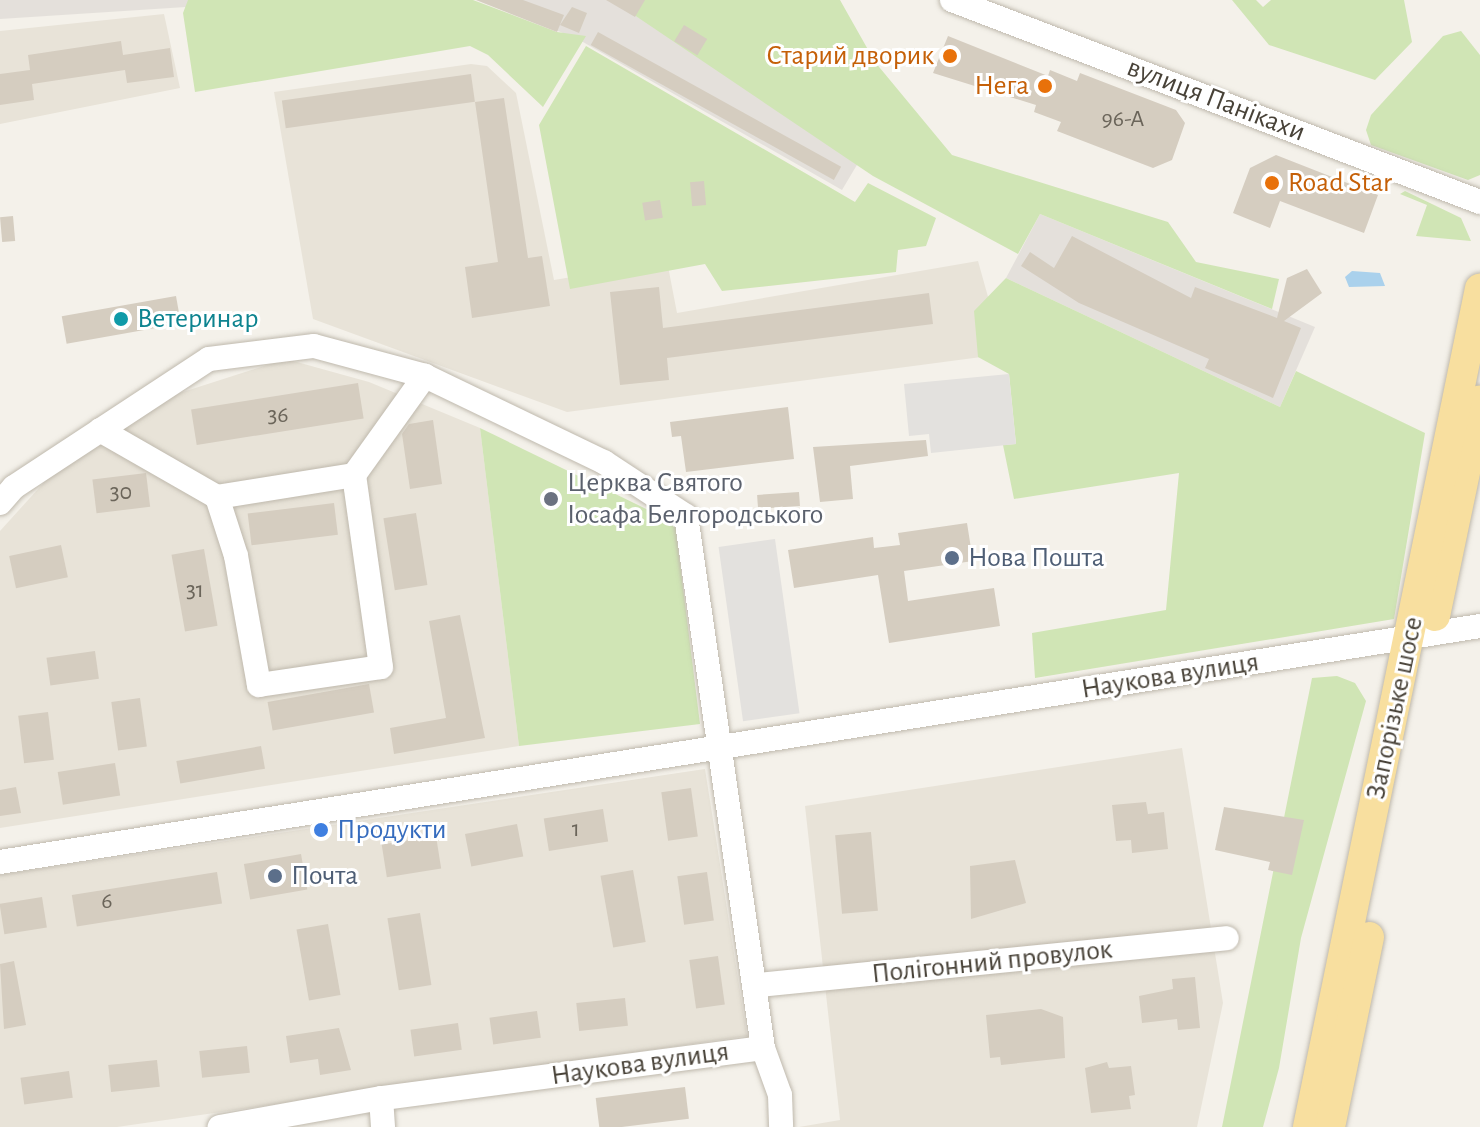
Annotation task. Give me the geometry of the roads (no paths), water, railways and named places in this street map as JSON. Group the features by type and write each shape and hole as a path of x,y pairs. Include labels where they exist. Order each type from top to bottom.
{"main road":[{"name":"Запорізьке шосе","path":"1330,1127 1421,636 1480,288"},
{"name":"Запорізьке шосе","path":"1308,1127 1421,636 1480,401"}],"street":[{"name":"вулиця Панікахи","path":"952,0 1480,202"},
{"name":"Наукова вулиця","path":"0,503 14,487 209,359 314,346 425,376 604,462 686,516 758,985 763,1048 381,1098 220,1127"},
{"path":"217,497 236,556 259,685 381,667 354,475 425,376"},
{"path":"100,430 217,497 354,475"},
{"name":"Наукова вулиця","path":"0,862 720,751 1480,626"},
{"name":"Полігонний провулок","path":"758,985 1227,938"},
{"path":"763,1048 780,1095 781,1127"},
{"path":"381,1098 383,1127"}],"water":[{"path":"1352,271 1380,273 1385,286 1349,287 1345,277"}],"place":[{"name":"Старий дворик","path":"950,56"},
{"name":"Нега","path":"1045,86"},
{"name":"Road Star","path":"1272,183"},
{"name":"Ветеринар","path":"121,319"},
{"name":"Церква Святого Іосафа Белгородського","path":"551,499"},
{"name":"Нова Пошта","path":"952,558"},
{"name":"Продукти","path":"321,830"},
{"name":"Почта","path":"275,876"}]}
